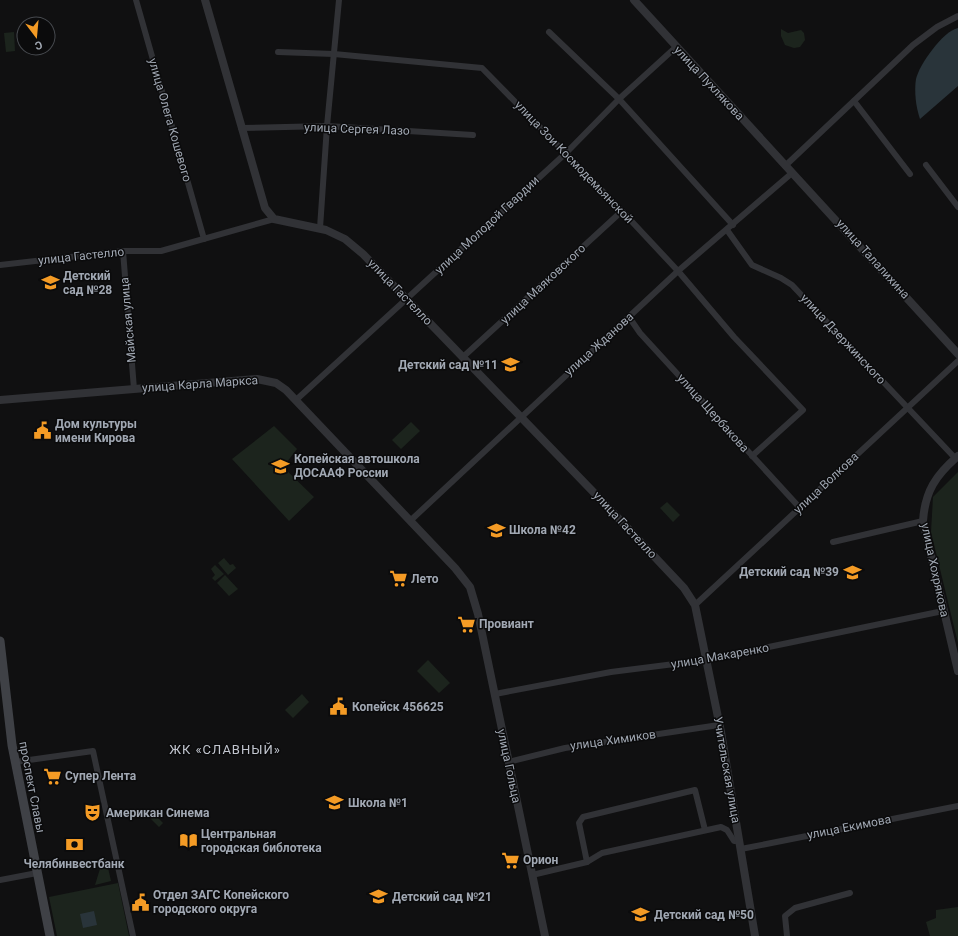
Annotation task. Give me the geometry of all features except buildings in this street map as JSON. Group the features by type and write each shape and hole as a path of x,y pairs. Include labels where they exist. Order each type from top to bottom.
{"main road":[{"name":"проспект Славы","path":"0,642 5,697 15,762 50,936"}],"street":[{"name":"улица Олега Кошевого","path":"136,0 204,239"},
{"path":"205,0 264,208 274,219"},
{"path":"320,228 327,126 339,0"},
{"name":"улица Пухлякова","path":"634,0 786,166"},
{"path":"786,166 913,45 937,27 958,16"},
{"path":"549,32 619,99 732,225"},
{"name":"улица Молодой Гвардии","path":"296,400 566,152 619,99 676,47"},
{"name":"улица Зои Космодемьянской","path":"278,52 334,54 482,68 566,152 622,211 678,271 734,337 803,410 752,456"},
{"path":"854,101 910,174"},
{"name":"улица Сергея Лазо","path":"241,128 327,126 473,135"},
{"path":"926,165 958,207"},
{"name":"улица Талалихина","path":"786,166 871,257 958,354"},
{"name":"улица Жданова","path":"410,521 678,271 792,173"},
{"name":"улица Маяковского","path":"463,357 622,211"},
{"name":"улица Гастелло","path":"0,264 123,251 161,251 274,219 320,228 345,239 363,254 463,357 678,582 695,605"},
{"name":"улица Дзержинского","path":"727,230 752,266 781,278 792,285 907,407 957,457"},
{"name":"Майская улица","path":"123,251 134,389"},
{"name":"улица Щербакова","path":"629,317 640,333 800,508"},
{"name":"улица Волкова","path":"695,605 958,361"},
{"name":"улица Карла Маркса","path":"0,400 257,379 276,383 296,400 466,580 474,595"},
{"name":"улица Хохрякова","path":"957,457 942,471 928,493 923,521 958,671"},
{"path":"833,542 923,521"},
{"name":"улица Гольца","path":"474,595 545,936"},
{"name":"Учительская улица","path":"695,605 719,725 755,936"},
{"name":"улица Макаренко","path":"495,694 611,672 706,660 943,611"},
{"name":"улица Химиков","path":"508,762 565,748 719,725"},
{"path":"15,762 93,750 133,936"},
{"path":"587,862 579,823 583,817 695,790 705,830"},
{"name":"улица Екимова","path":"740,845 958,806"},
{"path":"532,875 587,862 602,853 705,830 725,828 734,841 740,845"},
{"path":"0,880 37,873"},
{"path":"787,936 784,916 795,908 850,893"}],"shaded area":[{"path":"958,28 958,86 920,119 915,94 915,84 918,73 932,49 952,30"},
{"path":"781,29 788,33 801,30 804,33 805,40 800,47 794,48 785,45 781,36"},
{"path":"14,32 15,51 6,52 4,33"},
{"path":"411,422 420,431 401,449 392,440"},
{"path":"274,426 297,449 283,467 314,497 289,521 232,459"},
{"path":"958,472 958,643 931,532 933,497"},
{"path":"667,502 680,515 673,522 660,508"},
{"path":"224,558 230,565 233,564 236,568 228,575 218,563"},
{"path":"215,565 224,574 215,581 212,578 215,575 211,569"},
{"path":"225,575 238,589 229,596 217,583"},
{"path":"428,660 450,683 439,693 417,671"},
{"path":"302,694 309,702 293,718 285,710"},
{"path":"155,815 163,823 159,827 151,819"},
{"path":"103,859 106,859 111,881 95,885"},
{"path":"118,883 129,936 57,936 49,897"},
{"path":"958,907 958,936 930,936 926,922 936,918 936,910"},
{"path":"94,911 97,925 83,928 80,914"}],"place":[{"name":"Детский сад №28","path":"50,283"},
{"name":"Детский сад №11","path":"511,365"},
{"name":"Дом культуры имени Кирова","path":"42,431"},
{"name":"Копейская автошкола ДОСААФ России","path":"281,466"},
{"name":"Школа №42","path":"496,530"},
{"name":"Детский сад №39","path":"852,572"},
{"name":"Лето","path":"398,579"},
{"name":"Провиант","path":"466,624"},
{"name":"Копейск 456625","path":"339,707"},
{"name":"Супер Лента","path":"52,776"},
{"name":"Школа №1","path":"335,803"},
{"name":"Американ Синема","path":"93,813"},
{"name":"Центральная городская библотека","path":"188,841"},
{"name":"Челябинвестбанк","path":"74,845"},
{"name":"Орион","path":"510,860"},
{"name":"Детский сад №21","path":"379,897"},
{"name":"Отдел ЗАГС Копейского городского округа","path":"140,902"},
{"name":"Детский сад №50","path":"641,915"}],"district":[{"name":"ЖК «СЛАВНЫЙ»","path":"225,749"}]}
